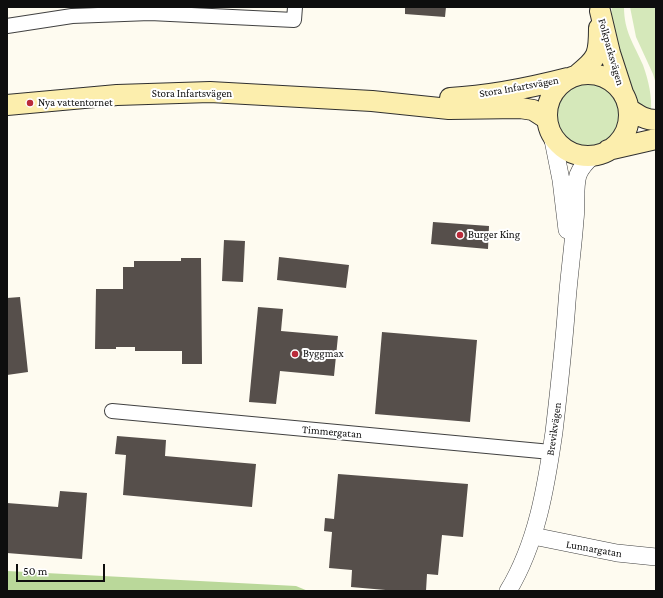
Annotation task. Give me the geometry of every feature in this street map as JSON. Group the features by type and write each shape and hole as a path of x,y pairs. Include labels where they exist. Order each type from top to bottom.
{"main road":[{"name":"Folkparksvägen","path":"574,76 592,63 599,48 600,9"},
{"name":"Folkparksvägen","path":"600,9 610,53 626,101"},
{"path":"656,120 638,116 611,80 604,76 587,73 574,76 562,82 552,95 546,111 549,127 559,144 569,152 584,156 656,139"},
{"name":"Stora Infartsvägen","path":"372,101 453,97 493,93 539,85 574,76"},
{"name":"Stora Infartsvägen","path":"8,105 117,95 210,92 372,101 449,109 520,108 533,110 549,127"},
{"path":"600,153 621,140 625,133 628,121 626,101"}],"street":[{"path":"7,26 72,16 150,13 294,20 295,7"},
{"name":"Brevikvägen","path":"549,127 562,180 570,260"},
{"name":"Brevikvägen","path":"508,591 523,562 533,536 541,509 551,452 559,389 570,260 576,220 578,178 582,167 600,153"},
{"name":"Timmergatan","path":"112,411 551,452"},
{"name":"Lunnargatan","path":"533,536 617,553 656,558"}],"green space":[{"path":"612,7 624,7 624,16 628,31 643,65 648,83 651,113 638,105 628,87 611,15"},
{"path":"630,7 656,7 656,84 636,37"},
{"path":"582,84 594,84 610,93 617,103 619,115 617,127 610,137 594,146 582,146 571,141 562,132 557,121 557,109 562,98 571,89"},
{"path":"7,571 296,586 308,591 7,591"}],"building":[{"path":"405,7 446,7 445,17 405,14"},
{"name":"Burger King","path":"433,222 489,226 488,249 431,244"},
{"path":"224,240 245,241 243,282 222,281"},
{"path":"279,257 349,265 346,288 277,280"},
{"path":"181,258 201,258 202,364 182,364 182,351 135,351 135,347 95,349 96,289 123,289 123,267 134,267 134,261 181,261"},
{"path":"20,297 28,372 7,375 7,298"},
{"name":"Byggmax","path":"258,307 283,309 281,331 338,336 334,376 280,371 276,404 249,402"},
{"path":"382,332 477,340 470,422 375,414"},
{"path":"117,436 166,440 165,456 256,464 252,507 123,495 126,455 115,454"},
{"path":"338,474 468,484 463,537 442,535 438,575 427,574 426,591 397,591 351,587 352,570 329,568 332,532 324,531 325,518 334,519"},
{"path":"60,491 87,493 82,559 7,553 7,503 58,507"}],"place":[{"name":"Nya vattentornet","path":"30,103"},
{"name":"Burger King","path":"460,235"},
{"name":"Byggmax","path":"295,354"}]}
